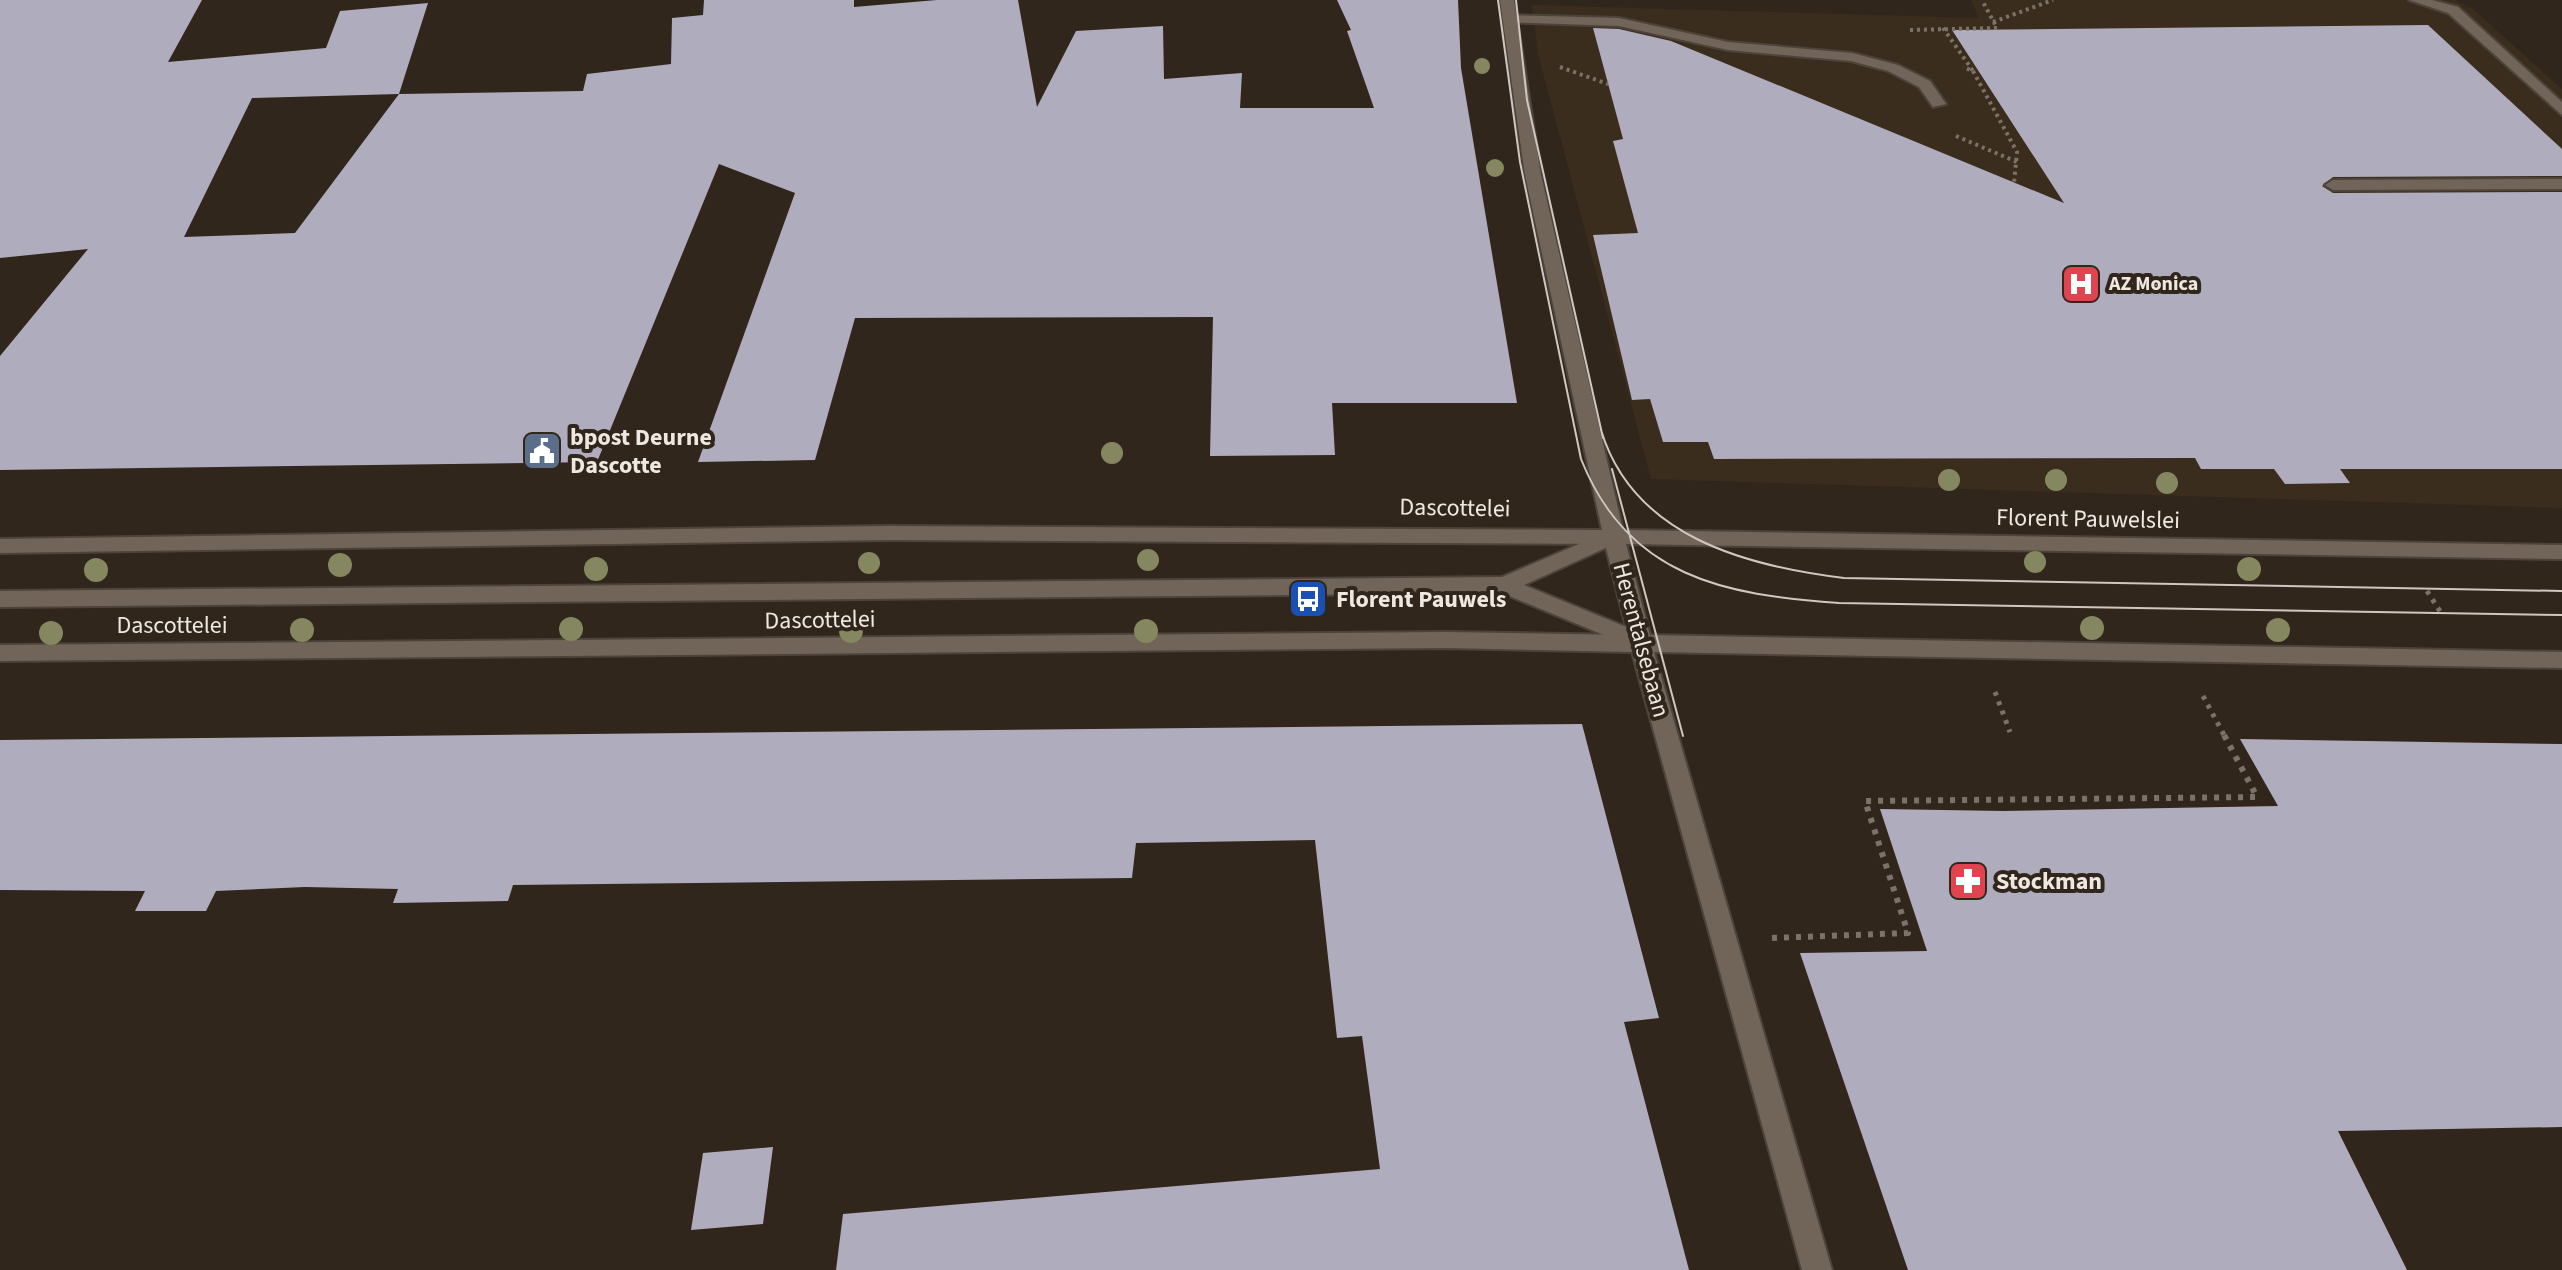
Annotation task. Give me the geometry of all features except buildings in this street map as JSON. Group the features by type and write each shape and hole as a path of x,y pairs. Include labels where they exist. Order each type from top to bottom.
{"street":[{"name":"Herentalsebaan","path":"1507,0 1527,144 1614,536 1710,905 1817,1270"},
{"path":"2416,0 2453,10 2562,110"},
{"path":"1509,19 1619,22 1728,46 1787,54 1852,57 1893,68 1925,84 1938,104"},
{"path":"2333,185 2562,184"},
{"name":"Dascottelei","path":"0,546 890,533 1614,536"},
{"path":"1504,585 1614,536"},
{"name":"Florent Pauwelslei","path":"1614,536 2562,552"},
{"path":"0,599 1504,585 1640,642 2562,660"},
{"name":"Dascottelei","path":"0,653 1447,640 1640,642"}],"path":[{"path":"1943,28 1997,28 1982,0"},
{"path":"1993,22 2053,0"},
{"path":"1973,71 2017,152 2014,183"},
{"path":"2419,579 2446,621"},
{"path":"1766,949 1771,938 1908,933 1865,801 2257,797 2181,653"}],"shaded area":[{"name":"AZ Monica","path":"1971,0 2455,0 2472,8 2562,89 2562,508 1651,479 1538,54 1532,5 1979,18"}],"tram line":[{"path":"1498,0 1520,162 1581,459 1601,499 1629,534"},
{"path":"1516,0 1527,100 1601,431"},
{"path":"1601,431 1617,466 1639,496 1666,520 1697,539 1732,554 1806,573 1844,578 2562,591"},
{"path":"1601,431 1603,438"},
{"path":"1612,469 1629,534"},
{"path":"1629,534 1653,554 1684,572 1719,585 1757,594 1839,603 2562,615"},
{"path":"1629,534 1683,736"}],"place":[{"name":"AZ Monica","path":"2081,284"},
{"name":"bpost Deurne Dascotte","path":"542,451"},
{"name":"Florent Pauwels","path":"1308,599"},
{"name":"Stockman","path":"1968,881"}]}
